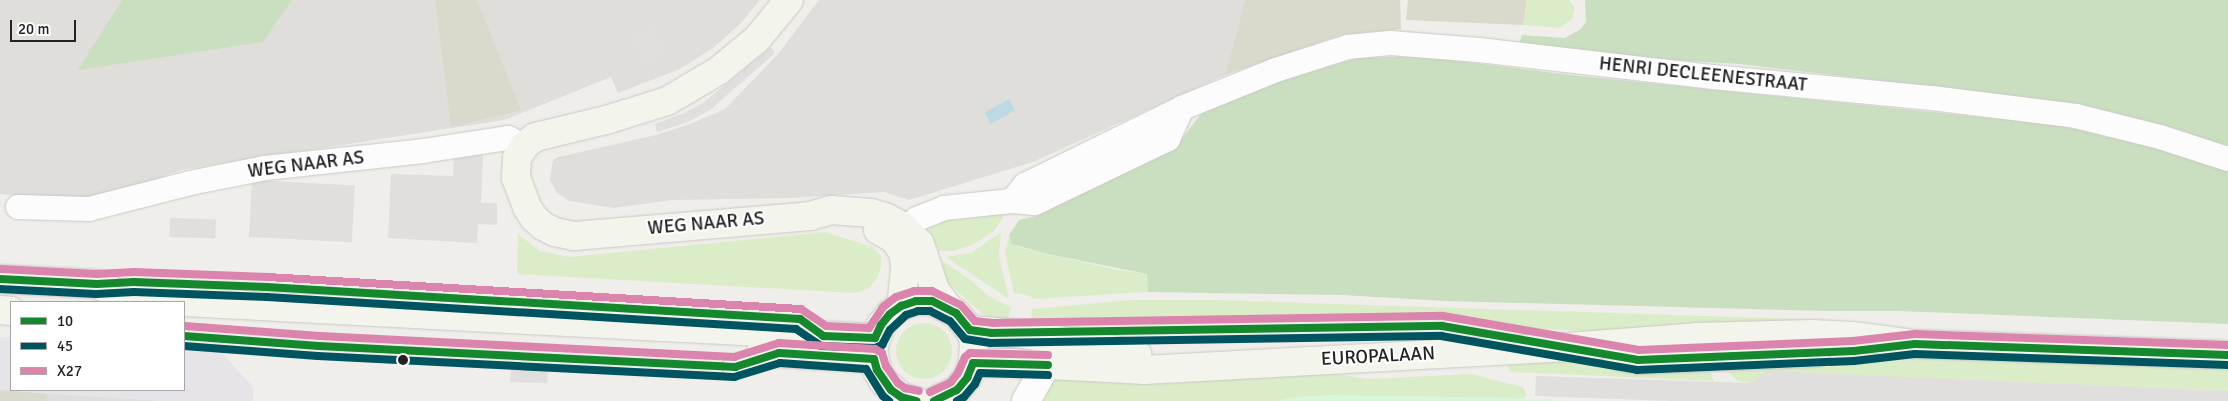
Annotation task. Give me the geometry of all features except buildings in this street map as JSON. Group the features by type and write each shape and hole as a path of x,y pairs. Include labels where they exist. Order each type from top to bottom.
{"main road":[{"path":"524,146 535,137 606,120 667,101 718,71 756,39 789,0"},
{"name":"WEG NAAR AS","path":"524,146 517,158 516,178 534,218 555,232 574,236 810,216 856,223 900,234 920,244 935,290 947,306"},
{"path":"900,234 905,262 901,306"},
{"path":"0,279 97,284 131,300 157,301"},
{"path":"185,302 875,348"},
{"path":"907,400 883,381 875,348 881,325 890,314 901,306 916,302 932,302 947,306 964,321 974,341 973,363 967,378 957,390 940,400"},
{"path":"185,319 779,353 875,348"},
{"name":"EUROPALAAN","path":"970,330 1024,334 1218,366"},
{"name":"EUROPALAAN","path":"973,363 1047,364 1145,370 1568,347 1696,337 1812,334 1854,336 1915,344 2228,355"}],"street":[{"name":"HENRI DECLEENESTRAAT","path":"900,234 917,219 944,208 1012,201 1025,185 1182,108 1276,70 1348,47 1410,43 1932,98 2076,116 2160,137 2228,159"},
{"name":"WEG NAAR AS","path":"18,207 89,209 190,182 265,168 423,151 508,138 524,146"},
{"path":"734,367 779,353"},
{"path":"1026,401 1047,364"}],"shaded area":[{"path":"0,0 760,0 740,24 713,48 680,69 618,93 611,77 504,120 186,169 165,175 166,178 76,201 0,194"},
{"path":"435,0 477,0 521,110 451,127"},
{"path":"819,0 1245,0 1225,75 1033,162 909,200 884,192 791,198 672,200 614,208 570,201 557,193 550,180 553,160 558,157 656,135 690,124 725,109 778,54"},
{"path":"1245,0 1400,0 1401,29 1341,35 1225,75"},
{"path":"1408,0 1527,0 1523,25 1406,20"},
{"path":"653,27 667,55 645,66 631,38"},
{"path":"771,47 775,53 710,110 688,122 657,132 655,124 684,113 703,103"},
{"path":"454,153 483,155 481,203 497,203 497,225 478,224 477,243 388,238 391,174 453,176"},
{"path":"252,180 355,185 352,242 249,237"},
{"path":"170,218 216,220 215,239 169,237"},
{"path":"0,337 10,337 10,391 0,390"},
{"path":"185,346 210,347 220,351 253,387 253,401 156,401 153,398 149,400 15,391 185,391"},
{"path":"511,364 548,365 547,383 510,382"},
{"path":"1769,371 2228,391 2228,401 1672,401 1535,396 1536,376 1749,383"},
{"path":"0,390 148,400 153,398 156,401 0,401"},
{"path":"0,390 46,394 46,401 0,401"}],"green space":[{"path":"122,0 292,0 263,42 78,70"},
{"path":"1527,0 1569,0 1575,8 1572,19 1560,28 1523,25"},
{"path":"1585,0 2228,0 2228,150 2153,124 2071,103 1740,64 1636,58 1519,44 1522,35 1565,38 1581,29 1586,22"},
{"path":"1419,56 1570,75 2058,125 2157,148 2228,171 2228,324 1898,311 1826,311 1445,301 1341,295 1148,292 1147,274 1048,254 1011,244 1009,235 1019,220 1036,216 1178,144 1204,110 1279,81 1358,58"},
{"path":"982,214 1005,214 994,231 972,245 953,251 939,251 928,228 935,220"},
{"path":"825,232 873,247 881,256 878,277 868,289 854,293 517,274 518,234 540,251 569,257"},
{"path":"1001,232 999,256 1009,299 946,257 971,253"},
{"path":"1009,235 1011,244 1023,248 1113,269 1147,274 1148,292 1034,299 1028,295 1014,293 1005,253"},
{"path":"937,263 946,263 972,281 989,296 1011,307 1007,323 998,322 983,314 945,281"},
{"path":"1132,300 1218,300 1824,320 1824,328 1617,332 1489,327 1436,319 1069,327 1031,324 1032,309"},
{"path":"924,323 935,325 944,331 950,340 952,351 950,362 944,371 935,377 924,379 913,377 904,371 898,362 896,351 898,340 904,331 913,325"},
{"path":"1862,356 2228,370 2228,391 1769,372 1749,383 1738,381 1729,373 1725,363"},
{"path":"1597,359 1641,366 1710,371 1714,381 1511,372 1508,367 1510,362"},
{"path":"1309,370 1369,379 1471,374 1523,387 1527,396 1524,398 1297,397 1277,401 1033,401 1054,376"},
{"path":"1332,395 1511,398 1570,401 1277,401 1297,397"}],"water":[{"path":"1009,99 1015,110 991,124 985,113"}],"transit line":[{"name":"X27","path":"1,269 97,274 134,272 268,277 801,309 826,326 869,328 883,307 896,297 914,291 932,291 961,305 975,321 993,323 1443,316 1639,350 1853,341 1915,334 2228,345"},
{"name":"10","path":"0,279 97,284 134,282 267,287 800,319 823,336 875,338 881,325 890,314 901,306 916,301 932,301 956,313 970,330 992,333 1442,326 1638,360 1854,351 1915,344 2228,355"},
{"name":"45","path":"0,289 96,294 134,292 267,297 796,329 821,346 875,348 882,345 890,330 906,315 918,311 930,311 950,321 965,339 991,343 1441,336 1637,370 1854,361 1915,354 2228,365"},
{"name":"X27","path":"185,326 320,336 734,357 779,343 875,349 882,353 886,366 898,383 905,388 919,391"},
{"name":"10","path":"185,336 319,346 735,367 779,353 874,359 877,370 891,390 901,397 916,401"},
{"name":"45","path":"185,346 318,356 734,377 780,363 866,369 883,396 889,401"},
{"name":"X27","path":"930,392 951,382 958,373 965,357 970,353 1048,355"},
{"name":"10","path":"934,401 957,390 967,378 973,363 1048,365"},
{"name":"45","path":"957,401 964,397 975,384 980,373 1048,375"}]}
